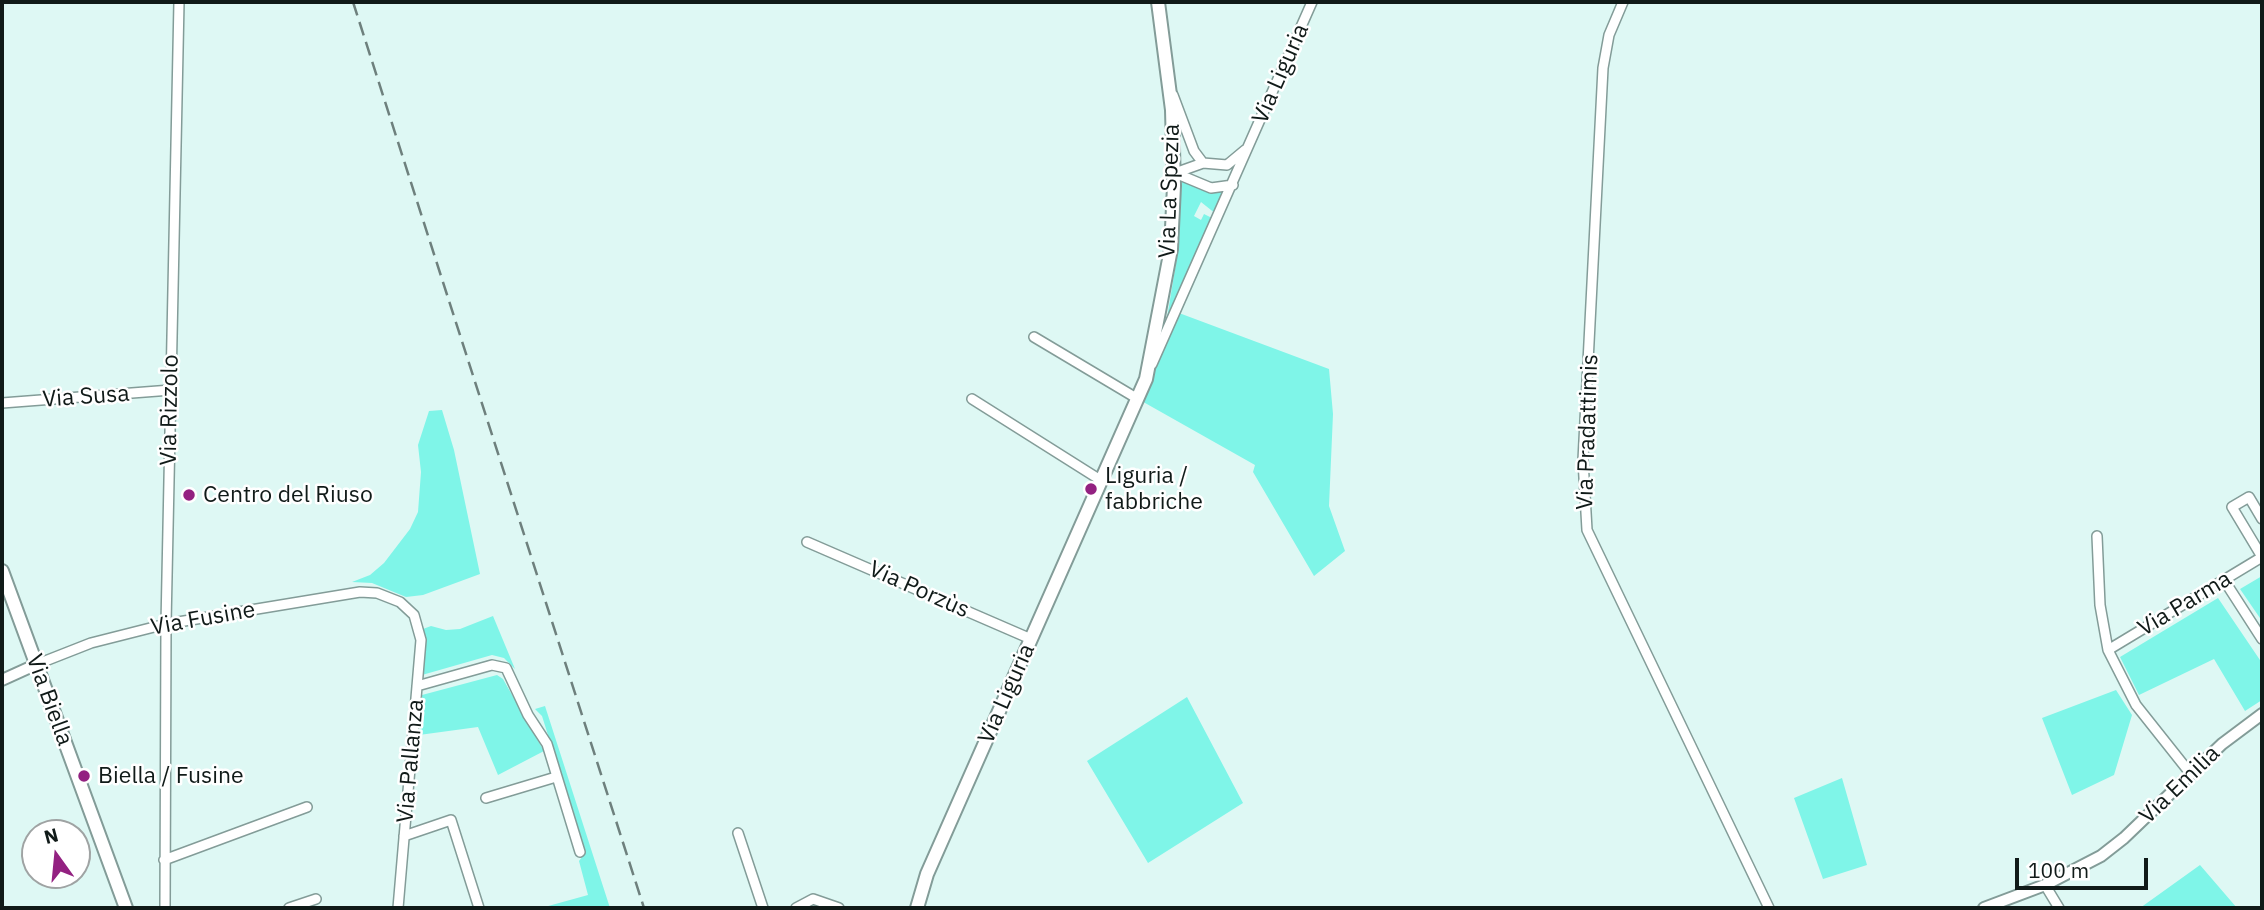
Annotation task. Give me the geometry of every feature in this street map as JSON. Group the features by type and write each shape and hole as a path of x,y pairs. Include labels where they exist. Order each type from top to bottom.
{"main road":[{"name":"Via La Spezia","path":"1146,379 1169,259 1175,173 1169,84 1158,2"},
{"name":"Via Liguria","path":"922,888 1146,379"},
{"name":"Via Biella","path":"2,571 126,908"},
{"path":"915,908 922,888"},
{"path":"922,888 922,908"}],"street":[{"name":"Via Rizzolo","path":"165,908 166,624 179,2"},
{"name":"Via Liguria","path":"1146,379 1312,2"},
{"name":"Via Pradattimis","path":"1623,2 1609,35 1603,68 1584,460 1587,530 1769,908"},
{"path":"1169,84 1194,151 1203,163"},
{"name":"Via Liguria","path":"1175,173 1203,163 1227,165 1249,146"},
{"path":"1175,173 1211,188 1233,185"},
{"path":"1034,337 1139,399"},
{"name":"Via Susa","path":"2,403 171,390"},
{"path":"972,399 1102,481"},
{"name":"Via Parma","path":"2108,650 2262,557 2232,507 2249,497 2262,519"},
{"path":"2097,536 2100,605 2108,650 2136,705 2190,773"},
{"name":"Via Porzùs","path":"807,542 1031,639"},
{"path":"2224,580 2262,639"},
{"name":"Via Fusine","path":"2,680 91,643 166,624 360,592 377,593 409,608"},
{"name":"Via Pallanza","path":"398,908 421,640 418,625 409,608"},
{"name":"Via Pallanza","path":"417,686 492,665 506,668 528,715 547,744 580,852"},
{"name":"Via Emilia","path":"1984,908 2045,885 2109,850 2190,773 2262,714"},
{"path":"486,798 556,777"},
{"path":"164,860 307,807"},
{"name":"Via Pallanza","path":"404,836 451,820 479,908"},
{"path":"738,833 764,908"},
{"path":"2045,885 2059,908"},
{"path":"289,908 316,898"},
{"path":"796,908 813,899 839,908"}],"shaded area":[{"path":"1182,179 1204,190 1226,192 1216,214 1201,202 1194,216 1201,220 1204,214 1214,219 1165,330 1177,257"},
{"path":"1179,313 1329,369 1333,414 1329,506 1345,551 1314,576 1253,472 1255,465 1138,399"},
{"path":"442,410 454,450 480,574 423,595 406,597 372,583 352,582 370,575 384,563 410,529 418,512 421,472 418,445 429,411"},
{"path":"2262,576 2262,621 2240,589"},
{"path":"2218,598 2262,663 2262,700 2245,711 2214,659 2139,695 2120,657"},
{"path":"493,616 515,669 504,658 492,655 422,675 423,629 431,626 446,630 460,629"},
{"path":"497,675 503,679 544,751 498,775 478,727 419,735 422,695"},
{"path":"2116,690 2132,715 2114,775 2072,795 2042,718"},
{"path":"1187,697 1243,803 1148,863 1087,761"},
{"path":"545,706 610,908 541,908 588,895 579,861 585,853 542,716 535,709"},
{"path":"1842,778 1867,865 1823,879 1794,798"},
{"path":"2200,865 2237,908 2140,908"}],"railway":[{"path":"353,2 644,908"}],"place":[{"name":"Liguria / fabbriche","path":"1091,489"},
{"name":"Centro del Riuso","path":"189,495"},
{"name":"Biella / Fusine","path":"84,776"}]}
